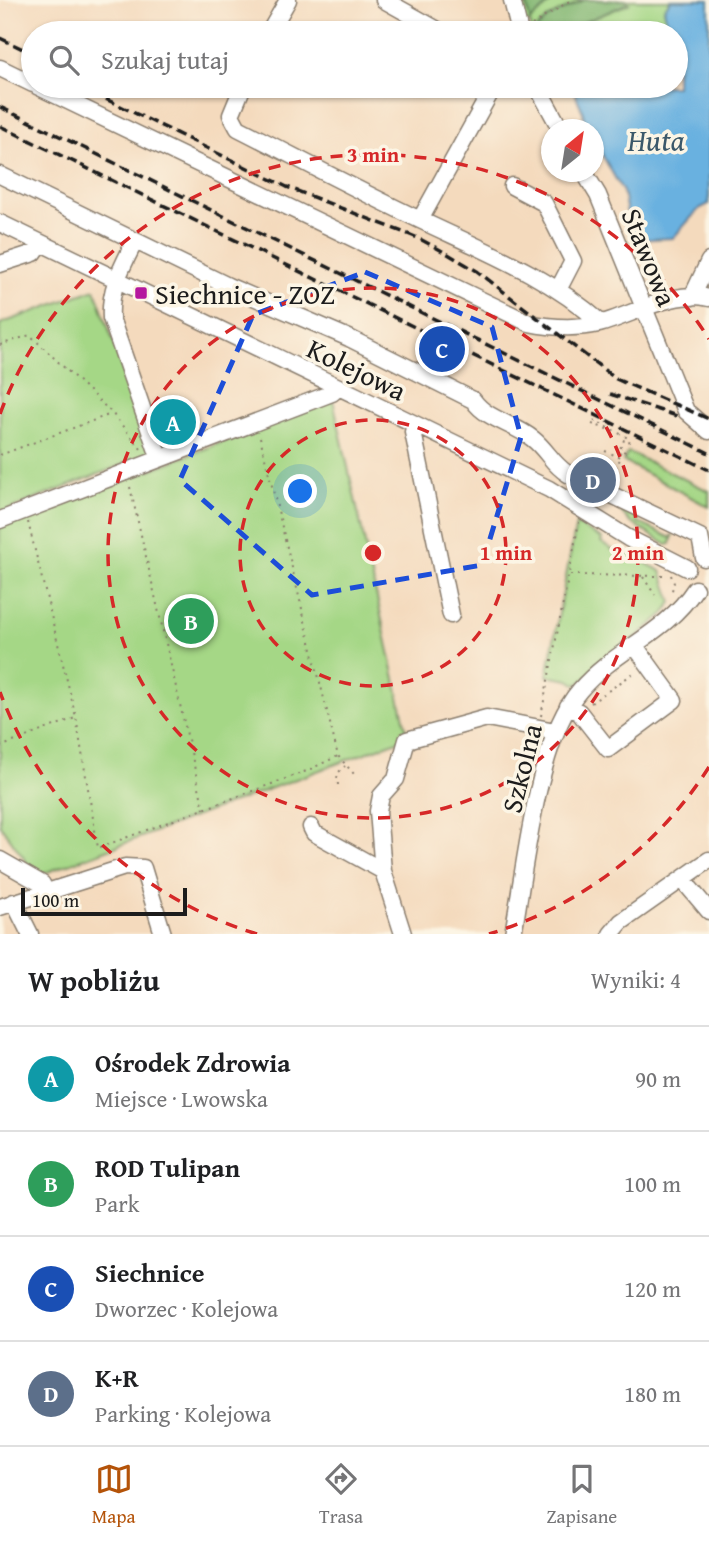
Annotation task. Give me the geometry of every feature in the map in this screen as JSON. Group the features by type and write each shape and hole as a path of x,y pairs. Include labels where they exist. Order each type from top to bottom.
{"street":[{"path":"276,21 288,0"},
{"path":"384,0 422,21"},
{"path":"512,0 517,21"},
{"path":"0,68 21,78"},
{"path":"62,98 529,323 571,328 601,323 643,307 692,297 709,298"},
{"path":"238,98 231,115 239,128 420,220 506,259 577,302 601,323"},
{"path":"420,220 487,98"},
{"path":"544,98 555,119"},
{"path":"0,175 135,241 304,317 473,400 482,412 534,440 556,467 700,537 706,559 694,560 687,568 687,580 702,589"},
{"name":"Stawowa","path":"590,182 598,195 686,411 709,431"},
{"path":"512,186 544,203 573,261 558,290"},
{"name":"Kolejowa","path":"0,223 549,489 628,538 687,568"},
{"path":"135,241 116,280 110,300 111,318 154,459"},
{"path":"0,264 34,253 41,243"},
{"path":"692,297 709,261"},
{"path":"0,520 332,393 338,388"},
{"path":"415,426 413,432 452,615"},
{"name":"Szkolna","path":"513,934 544,766 547,728 573,709 580,690 602,669 672,619 702,589"},
{"path":"573,709 608,749 674,700 635,646"},
{"path":"402,934 383,871 378,811 380,796 396,779 407,740 475,719 487,718 547,728"},
{"path":"311,827 314,833 383,871"},
{"path":"0,860 41,884 45,891"},
{"path":"616,928 709,860"},
{"path":"30,934 7,904 125,867 143,868 163,934"},
{"path":"682,879 709,911"}],"path":[{"path":"538,21 570,0"},
{"path":"0,345 30,335 112,413 154,459"},
{"path":"0,455 112,413"},
{"path":"257,422 338,756 354,774"},
{"path":"593,422 614,434 617,432 630,439 629,442 624,440 620,449 625,452 619,452 617,456"},
{"path":"604,492 621,457 605,451"},
{"path":"126,471 204,810"},
{"path":"25,510 76,718 98,848 204,810 338,756"},
{"path":"547,728 569,575 580,522"},
{"path":"668,571 674,583 671,594"},
{"path":"569,575 665,576"},
{"path":"643,576 656,594"},
{"path":"573,709 647,663"},
{"path":"0,747 76,718"},
{"path":"338,785 337,774 345,765"}],"highlighted area":[{"path":"365,272 492,327 521,437 482,565 312,595 180,480 253,315"}],"green space":[{"path":"518,0 526,0 530,20 554,0 584,0 545,21 522,21"},
{"path":"526,0 554,0 530,21"},
{"path":"584,0 624,0 629,3 587,21 545,21"},
{"path":"624,0 671,0 664,9 666,21 588,21 628,4"},
{"path":"95,289 152,453 0,513 0,324"},
{"path":"333,400 408,737 37,876 0,825 0,527"},
{"path":"628,452 709,491 709,507 623,461"},
{"path":"617,507 638,517 637,522 671,538 673,534 671,544 667,545 630,522"},
{"path":"576,524 602,539 601,542 616,552 618,549 661,571 672,602 665,613 577,685 569,680 547,676"}],"water":[{"name":"Huta","path":"671,0 709,0 709,204 699,209 673,238 632,240 623,192 604,158 604,119 584,119 577,98 688,98 688,21 666,21 664,9"}],"railway":[{"path":"0,38 21,48"},
{"path":"104,98 287,187 418,238 477,271 616,379 709,419"},
{"path":"0,107 709,453"},
{"path":"0,126 709,470"},
{"path":"610,394 680,417"}],"place":[{"name":"Siechnice - ZOZ","path":"141,293"},
{"name":"Siechnice","path":"442,349"},
{"name":"Ośrodek Zdrowia","path":"173,422"},
{"name":"K+R","path":"593,480"},
{"name":"ROD Tulipan","path":"191,621"}]}
